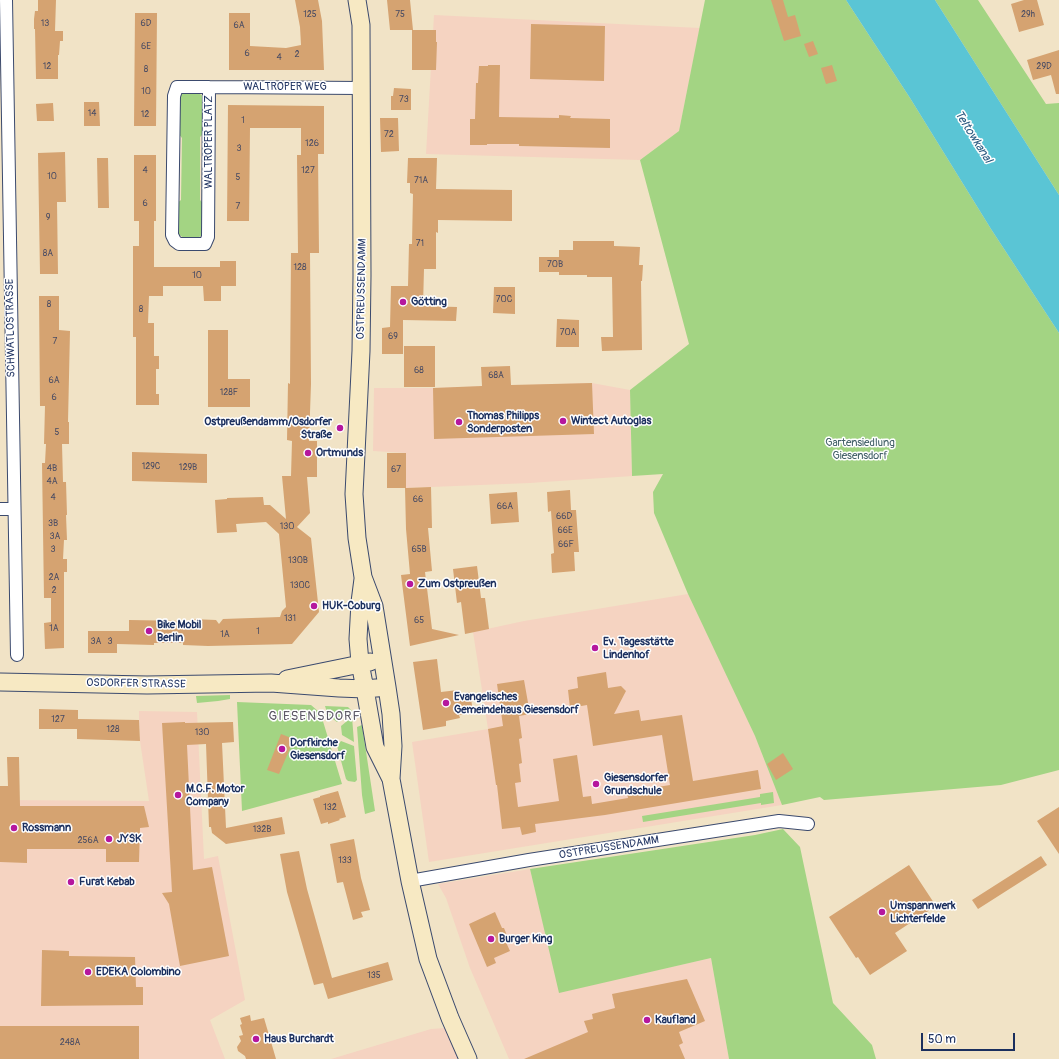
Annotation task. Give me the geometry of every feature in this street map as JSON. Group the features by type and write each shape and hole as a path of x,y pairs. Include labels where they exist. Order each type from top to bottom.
{"main road":[{"name":"OSTPREUSSENDAMM","path":"357,0 361,25 362,88 362,312 354,494 357,538 363,577 374,606 387,687 391,714 393,746 391,779 410,881 428,959 450,1018 468,1059"},
{"name":"OSTPREUSSENDAMM","path":"363,577 358,639 360,664 375,747 391,779"},
{"name":"OSDORFER STRASSE","path":"271,683 382,660"},
{"name":"OSDORFER STRASSE","path":"0,682 147,685 271,683 339,688 387,687"}],"street":[{"name":"SCHWATLOSTRASSE","path":"6,0 4,163 6,352 14,509 17,655"},
{"name":"WALTROPER PLATZ","path":"177,87 209,87 208,237 205,244 179,244 175,241 172,235 174,96 177,87"},
{"name":"WALTROPER WEG","path":"209,87 362,88"},
{"path":"0,509 14,509"},
{"name":"OSTPREUSSENDAMM","path":"410,881 537,859 779,821 808,824"}],"shaded area":[{"path":"434,15 700,28 679,131 640,160 426,154"},
{"path":"592,383 630,390 632,476 530,483 406,488 406,453 373,451 374,388 433,388"},
{"name":"Giesensdorfer Grundschule","path":"688,594 755,736 782,805 429,862 412,742 488,729 473,632 524,621"},
{"path":"139,711 197,712 204,859 218,856 245,1000 210,1020 225,1059 0,1059 0,800 149,801 140,741"},
{"path":"530,869 560,992 711,958 729,1059 509,1059 470,968 446,898 438,884"},
{"path":"445,1028 458,1059 331,1059 431,1029"}],"green space":[{"name":"Gartensiedlung Giesensdorf","path":"705,0 846,0 910,98 991,229 1059,333 1059,770 1001,785 824,800 820,797 782,805 755,736 688,594 654,513 653,492 663,474 632,476 630,390 689,344 640,160 679,131"},
{"path":"935,0 978,0 1046,104 1059,103 1059,195"},
{"path":"182,94 200,94 205,98 205,132 200,137 200,200 205,205 203,234 198,238 184,238 176,233 176,204 181,200 182,138 177,132 179,97"},
{"path":"230,695 230,699 197,703 196,696"},
{"path":"237,702 311,705 318,711 322,718 342,784 242,811"},
{"path":"325,706 348,707 352,711 337,722 333,719 329,719"},
{"path":"352,717 354,742 342,735 341,726"},
{"path":"362,725 375,811 365,814 362,795 357,727"},
{"path":"341,741 354,746 357,780 355,782 348,781 346,779 337,746"},
{"path":"773,792 774,803 761,805 761,803 643,822 642,816 760,797 760,794"},
{"path":"783,829 800,847 833,1003 872,1045 876,1059 729,1059 711,958 559,993 530,869 755,835"}],"water":[{"name":"Teltowkanal","path":"846,0 935,0 1059,195 1059,333 991,229 910,98"}],"building":[{"path":"38,0 56,0 55,31 63,31 63,41 60,41 58,55 58,79 36,79 34,19 35,11 38,11"},
{"path":"295,0 318,0 322,21 324,70 229,70 229,13 250,13 250,46 286,48 301,45 300,27"},
{"path":"387,0 410,0 413,30 390,30"},
{"path":"771,0 783,0 788,17 795,15 801,36 784,41"},
{"path":"1024,0 1037,0 1044,25 1019,32 1011,4"},
{"path":"135,13 157,13 156,126 134,126"},
{"path":"531,24 605,26 604,81 530,79"},
{"path":"412,30 436,30 436,70 412,70"},
{"path":"813,41 818,54 809,57 804,44"},
{"path":"1059,50 1059,94 1056,94 1051,75 1033,80 1027,60"},
{"path":"500,65 499,117 559,118 559,115 571,116 570,118 610,119 610,148 519,146 519,144 470,145 470,119 475,119 476,83 478,83 479,66"},
{"path":"832,65 837,81 826,84 821,68"},
{"path":"394,88 411,89 411,110 391,110 391,96 393,96"},
{"path":"84,102 99,102 100,126 84,126"},
{"path":"53,103 54,121 37,121 36,104"},
{"path":"228,105 324,106 324,154 318,154 319,253 310,253 311,384 309,441 317,441 317,477 307,477 310,513 297,527 311,538 319,612 292,644 208,646 183,645 183,643 154,643 154,645 117,644 117,653 88,653 88,631 129,631 129,620 216,620 219,624 223,619 280,617 282,611 286,607 279,534 266,522 236,524 237,532 217,533 215,500 227,498 263,497 264,505 270,505 286,519 282,476 291,476 292,441 287,440 288,383 290,384 291,253 298,253 297,155 301,155 301,128 250,128 249,221 227,221"},
{"path":"380,118 398,118 399,151 381,152"},
{"path":"65,152 66,202 57,202 58,274 40,274 38,153"},
{"path":"134,155 156,155 154,267 220,267 220,261 236,261 236,286 221,286 221,301 204,301 203,286 163,286 163,296 149,296 148,323 154,323 154,356 159,356 159,369 156,369 156,394 159,394 159,405 136,405 136,337 133,337 133,246 139,246 139,221 134,221"},
{"path":"97,158 108,158 109,208 98,208"},
{"path":"408,158 437,158 436,189 512,190 512,221 438,220 438,233 436,232 436,269 424,269 423,306 457,307 456,321 403,320 403,354 382,354 382,328 390,327 391,286 408,286 409,244 412,244 413,194 410,193 410,183 407,183"},
{"path":"573,241 614,241 614,246 640,247 639,265 643,265 641,281 642,350 602,351 601,337 613,337 612,277 587,277 587,275 559,275 559,272 539,272 539,257 559,257 559,250 573,250"},
{"path":"494,287 515,287 515,314 493,313"},
{"path":"39,296 59,296 59,330 70,331 69,444 62,444 63,482 66,482 67,515 67,540 64,540 63,559 67,559 67,572 64,572 64,648 45,649 44,623 51,622 51,598 44,598 42,463 45,463 46,444 44,444 45,406 40,406"},
{"path":"557,319 579,320 579,347 556,347"},
{"path":"208,330 228,330 228,379 250,379 250,407 208,407"},
{"path":"404,346 435,346 435,387 404,387"},
{"path":"510,366 511,385 592,383 594,434 434,439 433,388 482,386 481,367"},
{"path":"132,452 207,454 207,483 132,481"},
{"path":"387,453 406,453 406,488 431,487 432,528 428,528 432,571 425,572 432,629 459,635 410,646 401,575 410,574 406,529 405,488 387,488"},
{"path":"570,490 571,510 576,510 579,552 574,552 575,571 552,573 551,554 554,553 551,511 548,512 547,492"},
{"path":"517,492 519,522 491,524 489,494"},
{"path":"477,566 481,598 485,598 489,629 465,634 461,602 457,603 453,569"},
{"name":"Evangelisches Gemeindehaus Giesensdorf","path":"437,659 441,692 458,690 458,694 470,692 473,712 459,715 460,718 446,721 446,726 423,730 413,662"},
{"path":"606,672 608,688 621,686 626,691 614,714 639,710 641,721 682,715 693,781 758,770 761,789 605,815 535,824 536,832 522,835 520,827 502,829 488,729 503,726 497,684 524,680 530,714 519,716 522,738 519,739 522,763 519,764 521,782 515,783 518,807 559,801 553,759 577,755 583,797 591,796 592,804 628,798 627,792 670,785 662,735 593,746 587,705 570,708 568,690 578,688 577,677"},
{"path":"39,709 78,710 78,719 139,720 140,741 77,739 77,729 39,729"},
{"name":"M.C.F. Motor Company","path":"233,722 234,742 222,743 226,828 282,817 285,834 226,844 212,833 211,827 209,827 206,744 187,745 193,870 212,867 229,956 180,966 169,904 162,893 172,892 162,723"},
{"name":"Dorfkirche Giesensdorf","path":"281,734 294,739 279,774 267,770"},
{"path":"783,753 793,769 776,780 767,764"},
{"path":"7,757 19,757 20,806 144,806 149,827 140,828 139,862 106,862 106,849 27,849 27,863 0,862 0,786 8,786"},
{"path":"338,791 346,817 328,824 328,822 321,824 313,799"},
{"path":"1059,807 1059,854 1037,821"},
{"path":"354,839 361,878 370,910 361,912 363,917 353,920 343,882 337,883 330,844"},
{"path":"299,851 307,889 332,978 388,962 393,980 328,999 323,983 314,985 287,892 280,854"},
{"path":"1041,856 1047,865 978,909 972,900"},
{"name":"Umspannwerk Lichterfelde","path":"909,865 936,906 895,933 907,951 870,975 858,957 856,958 829,917"},
{"name":"Burger King","path":"495,912 508,938 505,940 510,951 494,958 496,963 487,967 469,924"},
{"name":"EDEKA Colombino","path":"42,950 69,951 69,956 135,957 136,987 143,987 143,1005 41,1006"},
{"name":"Kaufland","path":"687,979 705,1021 679,1032 683,1043 679,1045 685,1059 524,1059 588,1032 584,1021 593,1019 592,1014 615,1008 612,994"},
{"name":"Haus Burchardt","path":"250,1015 251,1021 264,1018 276,1059 246,1059 245,1056 238,1051 237,1047 241,1041 239,1036 243,1035 240,1025 242,1024 240,1018"},
{"path":"0,1026 139,1026 139,1059 0,1059"}],"place":[{"name":"Götting","path":"403,302"},
{"name":"Wintect Autoglas","path":"563,421"},
{"name":"Thomas Philipps Sonderposten","path":"459,422"},
{"name":"Ostpreußendamm/Osdorfer Straße","path":"340,428"},
{"name":"Ortmunds","path":"308,453"},
{"name":"Zum Ostpreußen","path":"410,584"},
{"name":"HUK-Coburg","path":"314,606"},
{"name":"Bike Mobil Berlin","path":"149,631"},
{"name":"Ev. Tagesstätte Lindenhof","path":"595,648"},
{"name":"Evangelisches Gemeindehaus Giesensdorf","path":"446,703"},
{"name":"Dorfkirche Giesensdorf","path":"282,749"},
{"name":"Giesensdorfer Grundschule","path":"596,784"},
{"name":"M.C.F. Motor Company","path":"178,795"},
{"name":"Rossmann","path":"14,828"},
{"name":"JYSK","path":"109,839"},
{"name":"Furat Kebab","path":"71,882"},
{"name":"Umspannwerk Lichterfelde","path":"882,912"},
{"name":"Burger King","path":"491,939"},
{"name":"EDEKA Colombino","path":"88,972"},
{"name":"Kaufland","path":"647,1020"},
{"name":"Haus Burchardt","path":"256,1039"}],"district":[{"name":"GIESENSDORF","path":"315,717"}]}
